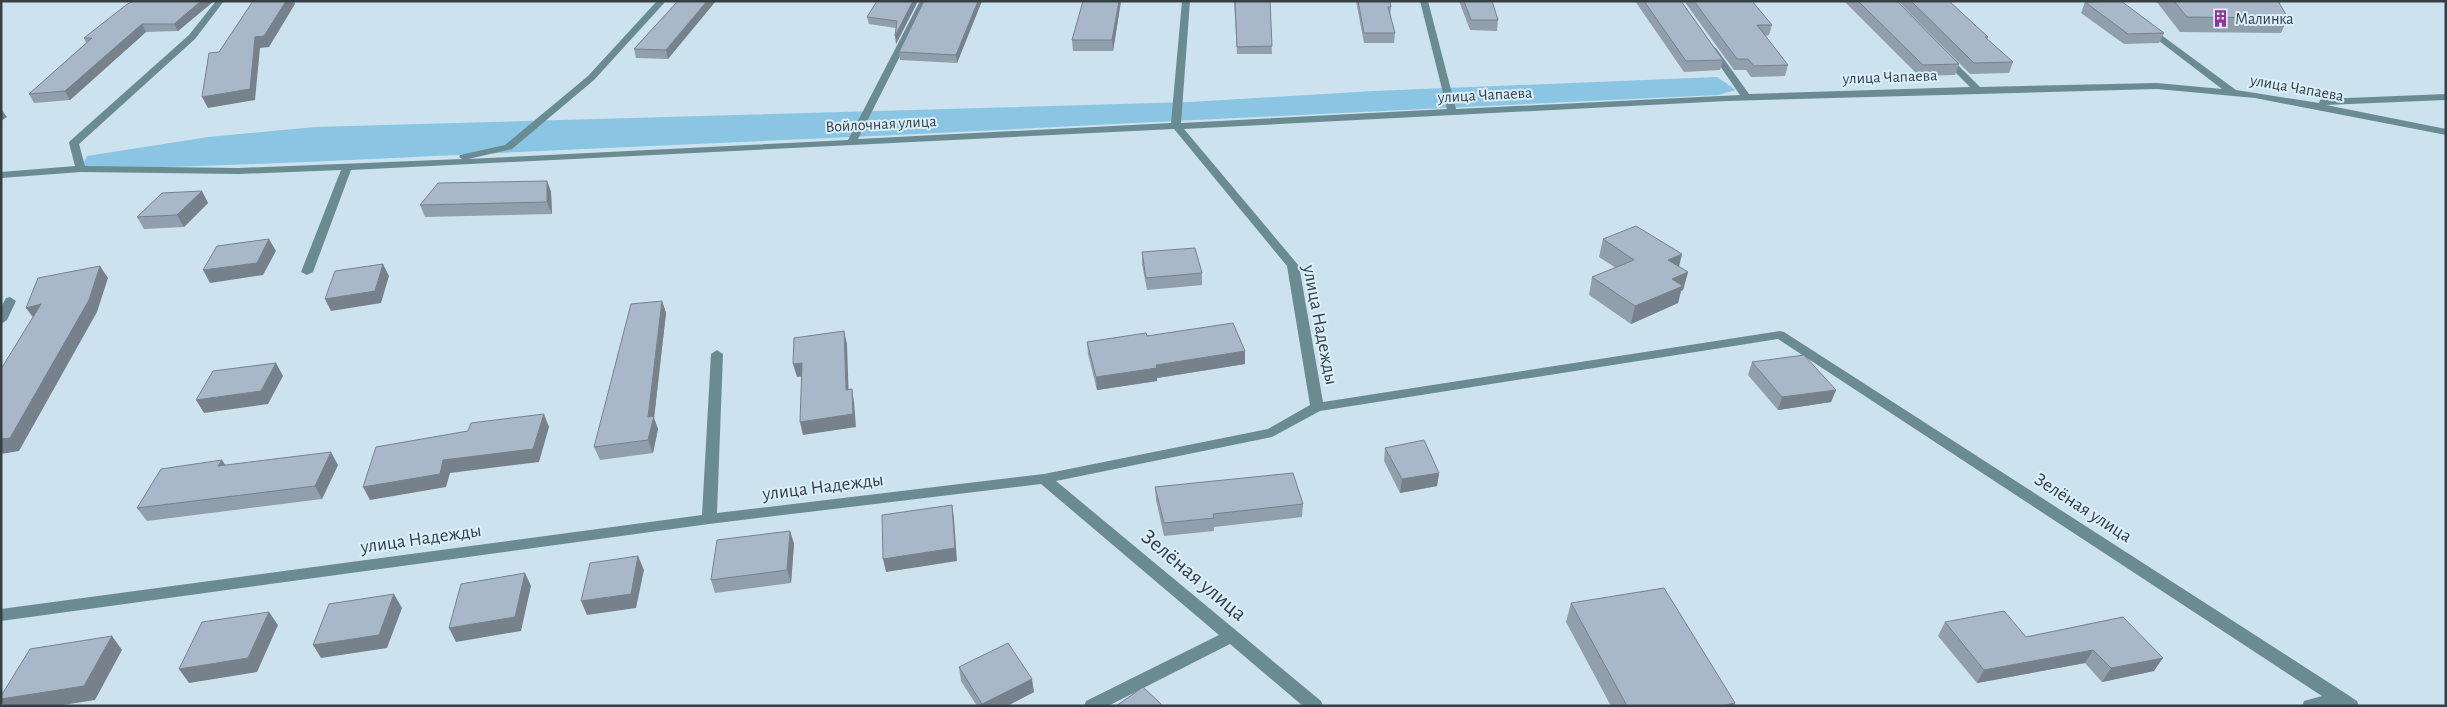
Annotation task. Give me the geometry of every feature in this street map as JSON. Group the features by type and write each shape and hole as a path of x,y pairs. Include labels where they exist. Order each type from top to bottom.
{"street":[{"path":"81,169 74,143 192,37 220,1"},
{"path":"1,175 81,169 239,171 432,164 508,146 590,78 662,1"},
{"path":"852,142 924,1"},
{"path":"1176,125 1186,1"},
{"path":"1424,1 1452,112"},
{"path":"2142,23 2232,92"},
{"path":"1706,41 1746,97"},
{"path":"1938,49 1977,89"},
{"name":"улица Чапаева","path":"1332,117 1746,97 1977,89 2157,86 2232,92 2304,103 2446,132"},
{"path":"2304,103 2446,97"},
{"name":"Войлочная улица","path":"432,164 1332,117"},
{"name":"улица Надежды","path":"1,615 709,519 1044,479 1272,433 1317,407 1293,266 1176,125"},
{"path":"307,272 347,168"},
{"path":"1,320 10,301"},
{"name":"Зелёная улица","path":"1317,407 1780,335 2345,702"},
{"path":"709,519 717,354"},
{"name":"Зелёная улица","path":"1044,479 1315,706"},
{"path":"1092,706 1232,636"},
{"name":"Зелёная улица","path":"2310,706 2345,702"}],"shaded area":[{"path":"1717,77 1736,90 1718,95 867,136 332,161 81,169 87,156 208,137 315,127 1190,102 1374,91"}],"building":[{"path":"133,1 201,1 174,24 142,24 65,91 29,94 92,38 84,38"},
{"path":"253,1 286,1 264,36 255,37 250,89 202,97 209,53 219,52"},
{"path":"678,1 707,1 666,50 634,49"},
{"path":"877,1 913,1 895,36 897,21 867,17"},
{"path":"924,1 978,1 956,55 899,52"},
{"path":"1083,1 1119,1 1112,40 1072,40"},
{"path":"1235,1 1270,1 1272,46 1237,47"},
{"path":"1358,1 1390,1 1391,7 1388,7 1395,33 1364,33"},
{"path":"1464,1 1492,1 1498,20 1471,20"},
{"path":"1644,1 1681,1 1723,60 1686,61"},
{"path":"1694,1 1752,1 1772,25 1757,25 1788,65 1754,66 1748,59 1737,59"},
{"path":"1858,1 1897,1 1959,64 1923,65"},
{"path":"1911,1 1949,1 2013,62 1974,63"},
{"path":"2121,1 2164,33 2128,34 2085,2"},
{"path":"2174,1 2278,1 2288,18 2187,17"},
{"path":"547,181 547,202 420,205 438,183"},
{"path":"202,191 177,215 137,217 162,193"},
{"path":"1636,226 1682,254 1668,260 1688,272 1672,279 1683,286 1635,306 1592,277 1634,260 1603,239"},
{"path":"269,239 257,263 203,270 217,246"},
{"path":"1195,248 1202,273 1146,278 1142,252"},
{"path":"383,264 375,291 325,299 335,271"},
{"path":"100,266 89,300 10,438 1,439 1,369 41,304 26,308 38,278"},
{"path":"662,301 648,417 654,416 648,440 594,447 631,304"},
{"path":"1233,323 1245,351 1156,365 1157,368 1096,377 1087,342 1146,333 1147,336"},
{"path":"844,331 846,390 852,389 853,414 800,422 802,363 793,364 794,338"},
{"path":"1804,355 1836,390 1782,397 1752,362"},
{"path":"276,363 261,391 196,400 213,371"},
{"path":"544,414 533,449 443,460 440,474 363,487 376,447 468,431 471,423"},
{"path":"1424,440 1439,473 1402,479 1385,448"},
{"path":"331,452 315,486 137,508 161,469 222,460 218,466"},
{"path":"1293,473 1303,504 1213,514 1214,518 1164,523 1155,487"},
{"path":"952,505 955,548 883,559 882,515"},
{"path":"790,531 787,570 711,580 717,540"},
{"path":"638,556 631,594 581,601 590,563"},
{"path":"525,573 515,617 449,628 461,584"},
{"path":"1664,588 1735,703 1721,706 1627,706 1571,603"},
{"path":"394,594 379,635 313,645 329,604"},
{"path":"2004,611 2026,637 2123,617 2163,658 2111,668 2093,650 1984,670 1945,622"},
{"path":"269,612 248,658 179,669 202,622"},
{"path":"112,636 84,686 1,699 1,696 30,649"},
{"path":"1008,643 1032,679 982,704 959,667"},
{"path":"1143,687 1163,706 1116,706"}],"place":[{"name":"Малинка","path":"2221,19"}]}
